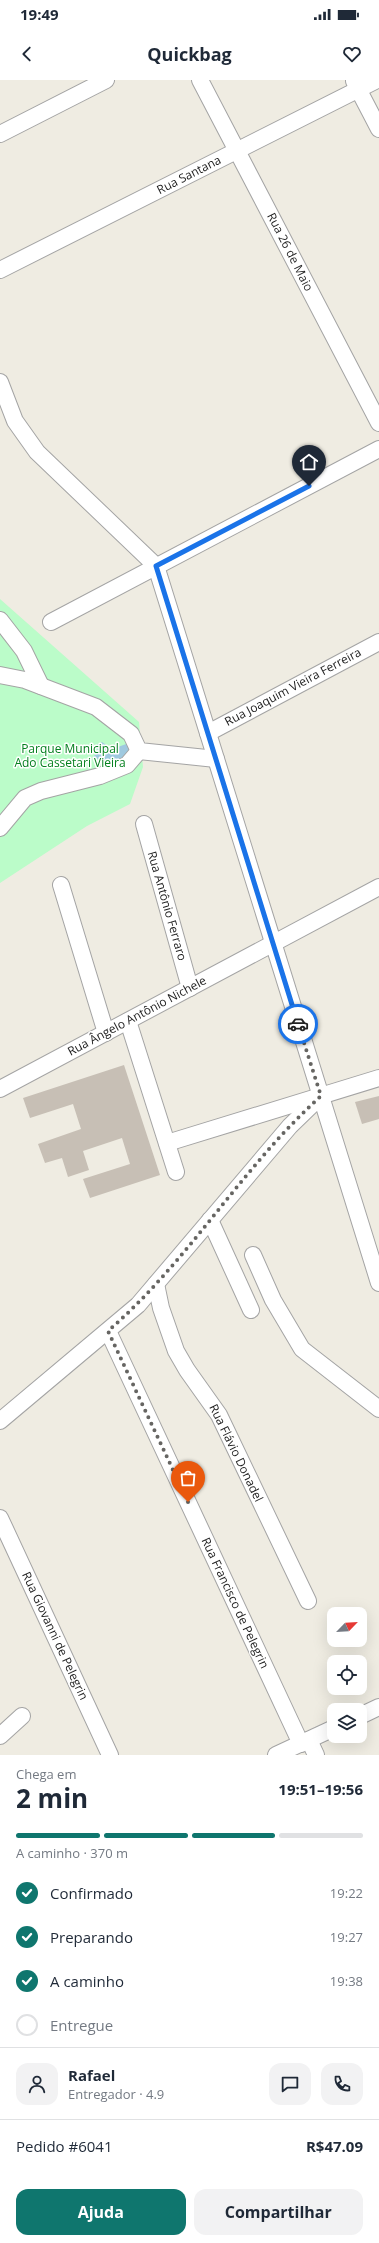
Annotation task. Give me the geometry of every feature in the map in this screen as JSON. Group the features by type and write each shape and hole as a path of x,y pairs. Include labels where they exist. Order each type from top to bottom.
{"street":[{"path":"0,134 106,80"},
{"name":"Rua 26 de Maio","path":"200,80 379,424"},
{"name":"Rua Santana","path":"0,270 237,151 356,85 377,80"},
{"path":"356,85 379,129"},
{"path":"0,382 15,421 37,452 156,566 379,1283"},
{"path":"52,622 379,449"},
{"path":"0,620 24,651 41,686"},
{"name":"Rua Joaquim Vieira Ferreira","path":"208,733 379,642"},
{"path":"0,675 41,686 96,708 131,734 139,751"},
{"path":"139,751 216,759"},
{"path":"0,828 25,798 41,790 100,776 127,765 139,751"},
{"name":"Rua Antônio Ferraro","path":"144,824 190,988"},
{"path":"61,885 106,1032"},
{"name":"Rua Ângelo Antônio Nichele","path":"0,1089 379,887"},
{"path":"128,1021 176,1172"},
{"path":"167,1143 379,1078"},
{"path":"0,1421 138,1305 290,1126 321,1096"},
{"path":"210,1220 251,1310"},
{"path":"253,1255 272,1300 302,1349 379,1409"},
{"name":"Rua Flávio Donadel","path":"156,1284 161,1308 176,1351 187,1370 219,1415 308,1600"},
{"name":"Rua Francisco de Pelegrin","path":"108,1331 305,1742 316,1755"},
{"name":"Rua Giovanni de Pelegrin","path":"0,1518 110,1755"},
{"path":"367,1713 379,1707"},
{"path":"0,1736 22,1716"},
{"path":"276,1755 327,1731"}],"green space":[{"name":"Parque Municipal Ado Cassetari Vieira","path":"0,599 139,722 143,767 130,804 87,826 0,883"}],"water":[{"path":"102,742 112,749 132,742 132,755 108,763 93,757 99,751 95,746"}],"building":[{"path":"124,1065 160,1175 90,1198 83,1179 130,1164 122,1138 83,1151 89,1170 68,1177 62,1158 45,1163 38,1144 81,1129 73,1104 30,1118 23,1098"},
{"path":"379,1096 379,1119 362,1124 355,1102"}],"way so far":[{"path":"188,1502 108,1331 138,1305 290,1126 321,1096 298,1024"}],"route":[{"path":"298,1024 156,566 309,486"}]}
